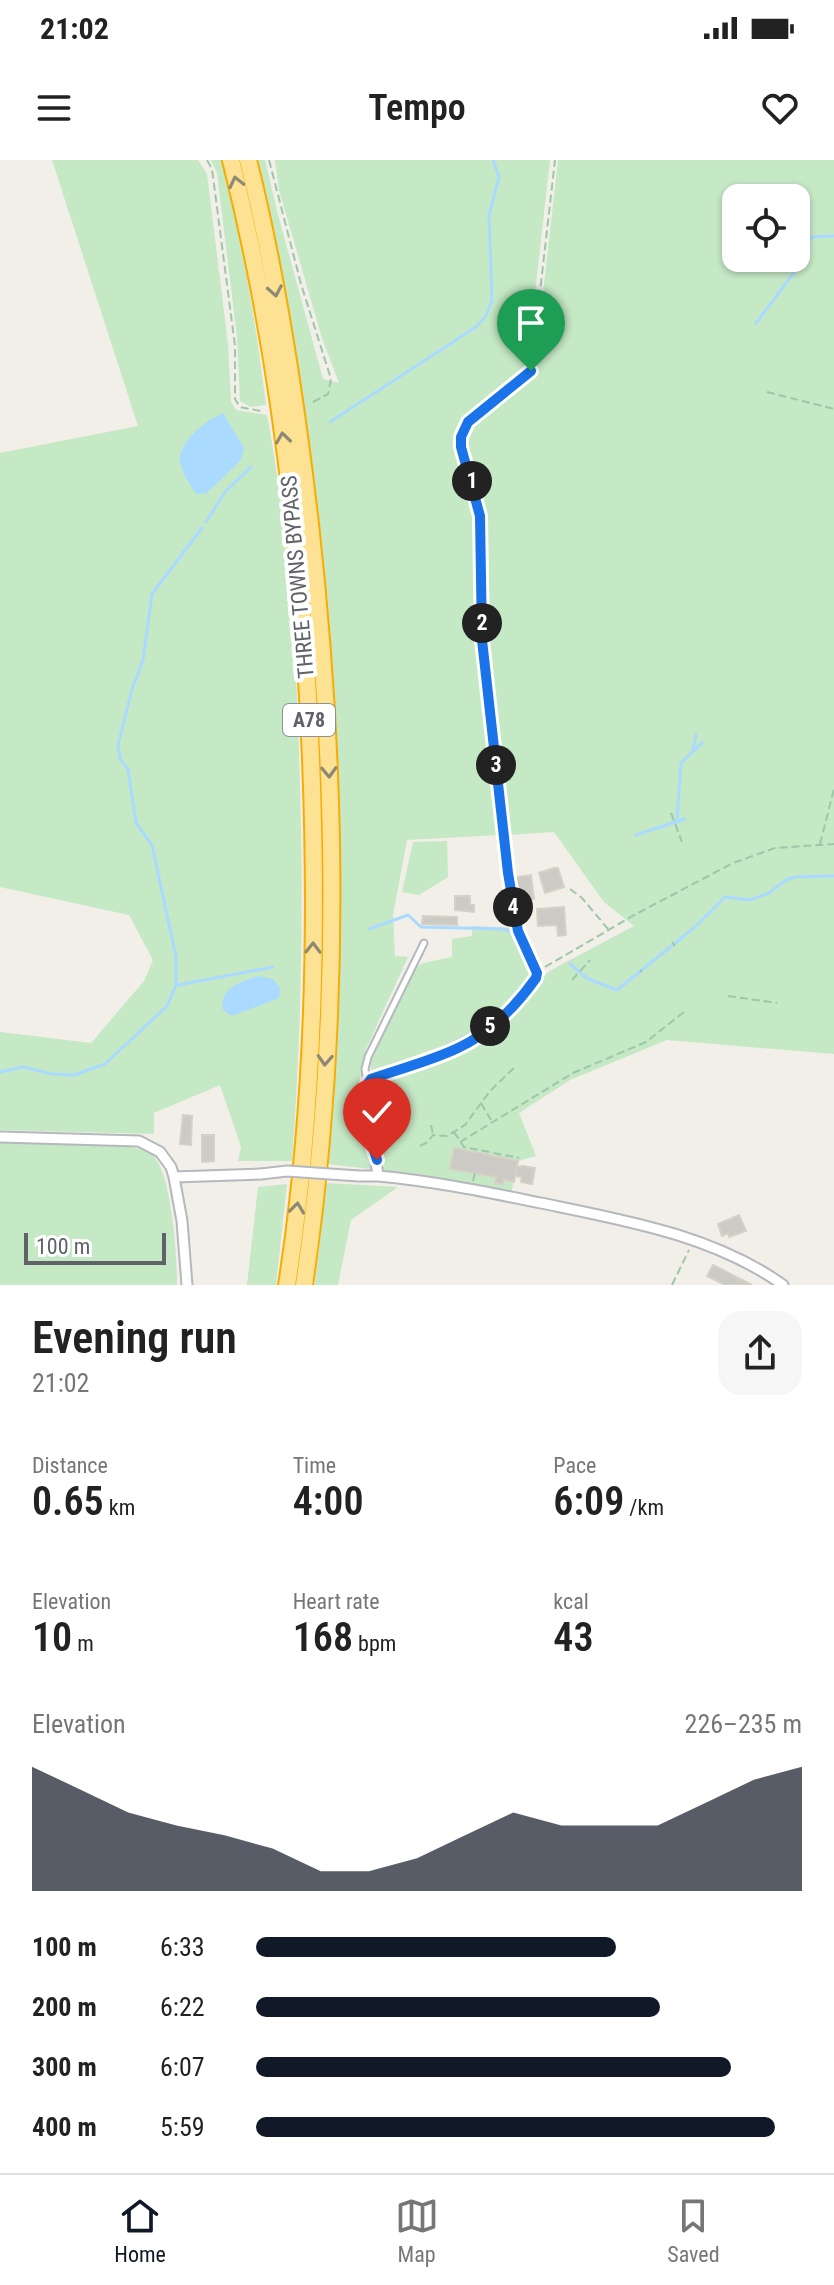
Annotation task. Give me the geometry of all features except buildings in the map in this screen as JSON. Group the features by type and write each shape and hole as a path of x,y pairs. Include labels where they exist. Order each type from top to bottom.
{"highway":[{"name":"THREE TOWNS BYPASS","path":"231,160 255,268 282,434 299,575 309,703 313,828 312,1000 307,1097 287,1285"},
{"name":"THREE TOWNS BYPASS","path":"248,160 270,264 303,458 326,703 330,813 328,1000 315,1192 304,1285"}],"street":[{"path":"378,1176 377,1160 362,1106 361,1094 367,1083 459,1048 482,1034 524,996 536,978 537,973 518,931 508,873"},
{"path":"0,1137 139,1141 166,1157 174,1177 182,1221 187,1285"},
{"path":"174,1177 287,1171 418,1179 654,1227 762,1270 783,1285"}],"lane":[{"path":"367,1083 365,1069 368,1057 424,943"}],"path":[{"path":"207,160 212,169 235,346 235,399 240,407 261,411"},
{"path":"269,160 301,284 331,379 328,394 313,402"},
{"path":"508,873 482,640 480,516 461,437 468,422 531,371 555,160"},
{"path":"767,392 834,409"},
{"path":"820,844 834,789"},
{"path":"671,813 682,842"},
{"path":"537,973 608,930 757,853 775,848 834,844"},
{"path":"570,889 582,898 608,930"},
{"path":"672,942 675,946"},
{"path":"573,979 590,960"},
{"path":"728,996 777,1003"},
{"path":"460,1142 573,1073 646,1042 684,1012"},
{"path":"433,1135 447,1136 454,1132 516,1066"},
{"path":"481,1102 491,1120"},
{"path":"420,1146 433,1135 431,1125"},
{"path":"454,1132 464,1147 519,1158"},
{"path":"672,1285 693,1241"}],"green space":[{"path":"52,160 198,160 207,174 228,344 231,402 236,410 267,415 286,541 298,711 301,958 292,1161 238,1161 241,1147 220,1085 154,1113 154,1134 0,1130 0,1032 91,1043 144,981 153,960 129,915 0,887 0,453 138,426"},
{"path":"211,160 222,160 229,190 248,282 266,405 251,407 240,401 237,337 217,173"},
{"path":"256,160 265,160 323,379 339,383 322,338 279,190 275,160 550,160 527,364 524,370 461,418 454,443 469,489 477,538 476,641 499,835 407,840 393,915 395,956 408,957 366,1049 358,1088 358,1100 375,1165 371,1169 327,1164 336,1038 340,912 339,785 332,659 321,533 304,408 283,283"},
{"path":"558,160 834,160 834,1054 667,1040 570,1080 519,1113 536,1156 518,1161 511,1194 383,1172 366,1099 369,1088 375,1082 477,1043 525,1002 539,979 634,926 604,902 554,832 508,835 487,642 483,511 465,439 469,428 534,373"},
{"path":"447,841 448,877 419,895 402,892 413,842"},
{"path":"472,926 513,928 532,977 510,1004 469,1036 371,1072 371,1061 413,969 423,963 452,957 452,939 472,936"},
{"path":"0,1142 104,1144 142,1149 152,1154 159,1164 169,1196 177,1285 0,1285"},
{"path":"326,1183 398,1187 351,1220 338,1285 315,1285"},
{"path":"287,1184 276,1285 247,1285 258,1187"}],"water":[{"path":"223,413 244,448 241,460 207,493 196,494 182,468 181,452 196,431"},
{"path":"258,976 273,979 280,988 279,998 232,1016 223,1010 224,996 232,987"}],"waterway":[{"path":"330,422 476,327 485,317 492,301 489,215 499,177 493,160"},
{"path":"756,323 796,270 804,244 812,237 834,236"},
{"path":"206,522 225,492 251,467"},
{"path":"0,1072 23,1067 74,1075 105,1064 167,1006 176,985 176,957 152,845 136,823 128,769 120,759 118,745 143,660 152,594 202,528"},
{"path":"693,750 696,735"},
{"path":"677,820 681,763 703,742"},
{"path":"636,835 685,819"},
{"path":"570,964 588,979 617,990 695,927 725,897 750,900 769,893 795,877 834,876"},
{"path":"369,929 408,915 421,927 504,929 511,932 530,971"},
{"path":"178,985 273,967"}],"route":[{"path":"377,1160 362,1106 361,1094 367,1083 459,1048 482,1034 524,996 537,973 513,912 482,640 480,516 461,447 463,429 468,422 531,371"}]}
